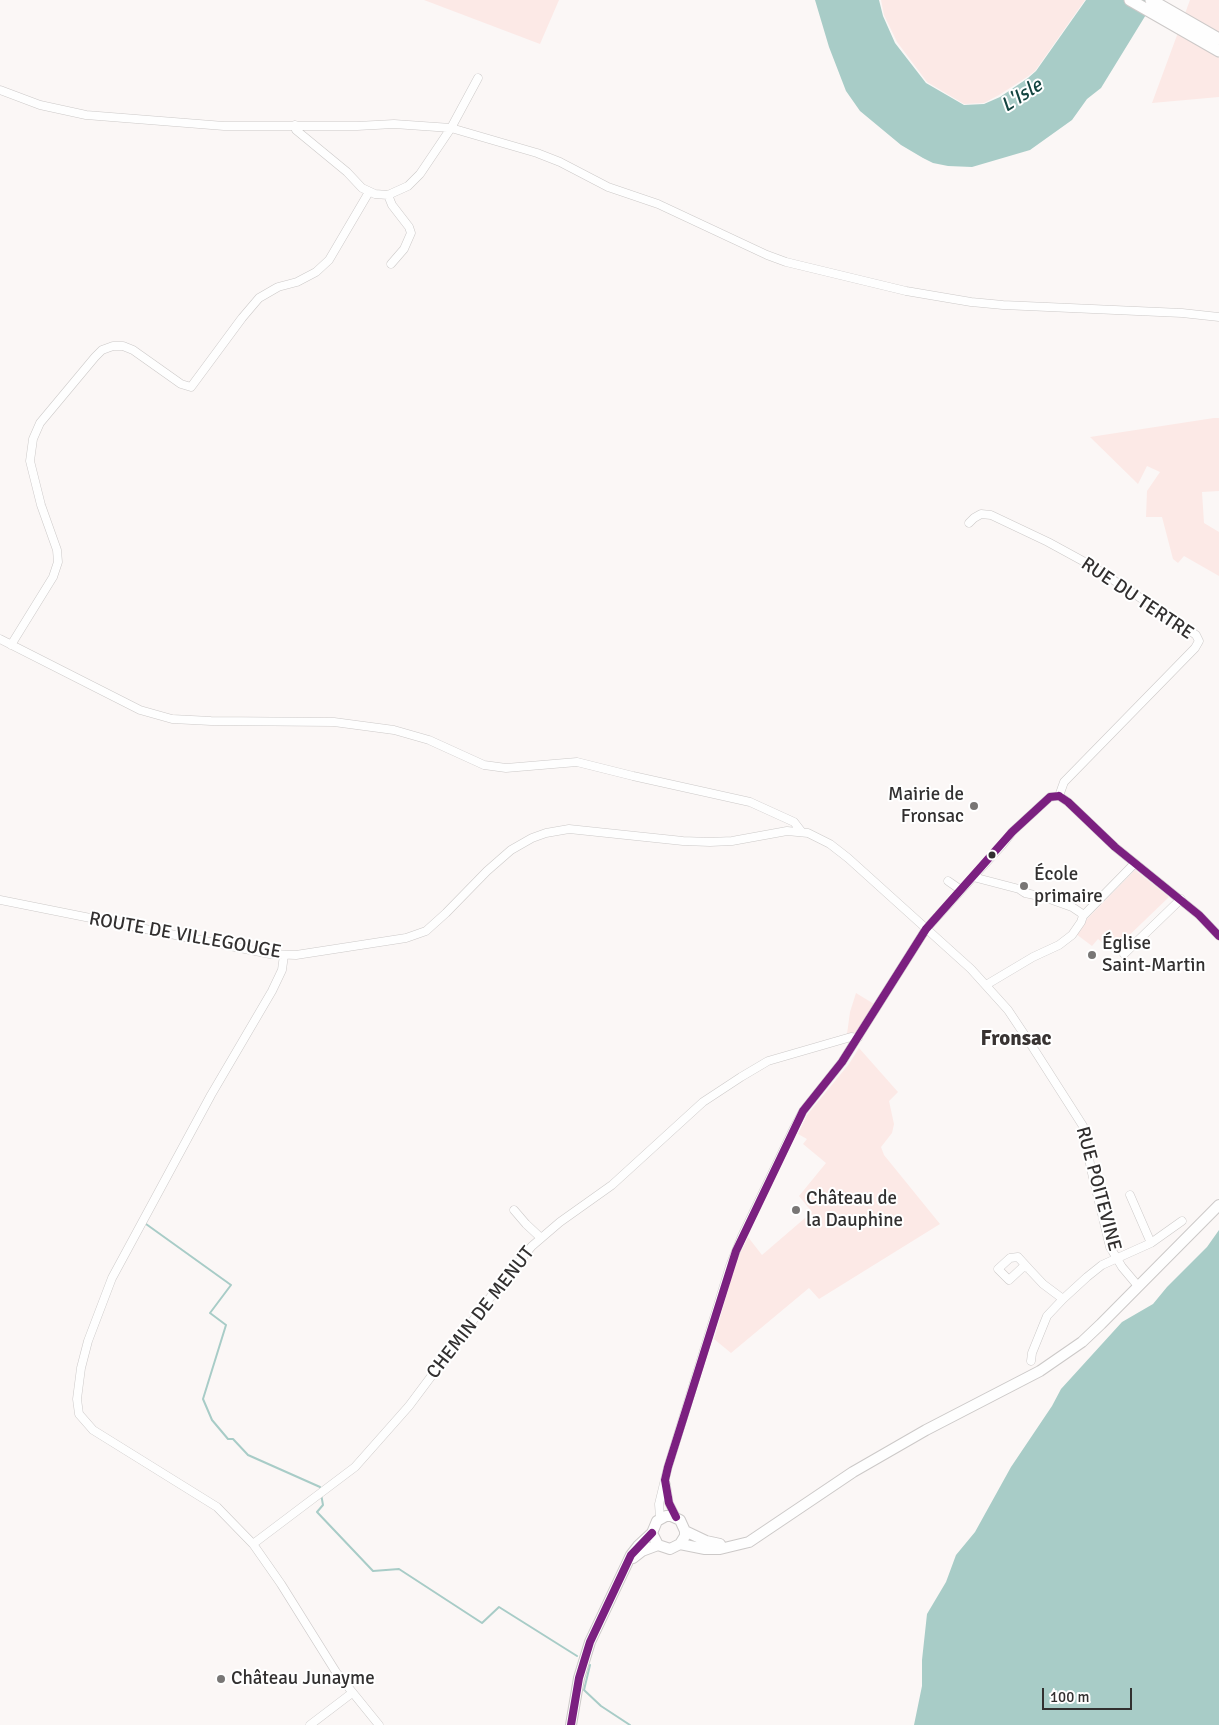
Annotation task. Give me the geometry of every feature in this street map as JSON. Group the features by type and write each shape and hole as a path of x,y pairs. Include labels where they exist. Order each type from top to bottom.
{"highway":[{"path":"1130,0 1195,31 1219,39"},
{"path":"1151,0 1195,31 1219,51"}],"main road":[{"path":"680,1544 705,1549 720,1549 749,1542 853,1472 926,1430 1040,1371 1082,1342 1219,1206"},
{"path":"676,1517 683,1523 686,1531 683,1540 680,1544 670,1549 658,1545 652,1533 654,1524 660,1518 676,1517"},
{"path":"686,1531 706,1542 733,1546"},
{"path":"571,1725 579,1678 590,1642 628,1562 638,1546 652,1533"},
{"path":"628,1562 642,1551 658,1545"}],"street":[{"path":"295,125 296,130 369,192 388,195 408,186 420,174 451,128 478,78"},
{"path":"0,90 40,105 86,115 224,126 394,124 451,128 537,153 560,162 608,186 658,204 786,262 906,291 971,302 1219,317"},
{"path":"11,644 53,576 58,562 57,550 41,506 30,460 33,439 40,423 95,357 102,350 112,346 123,346 133,350 181,384 191,387 259,298 278,287 297,282 316,272 329,260 369,192"},
{"path":"388,195 392,205 409,227 411,233 404,249 391,264"},
{"name":"RUE DU TERTRE","path":"969,523 981,514 991,515 1048,542 1092,566 1196,634 1199,641 1195,648 1064,782 1059,796"},
{"path":"0,639 140,710 172,719 334,722 394,730 423,738 484,765 506,768 577,762 750,802 794,822 800,831"},
{"path":"660,1518 659,1504 665,1480 730,1266 742,1236 803,1111 842,1062 926,929 1012,832 1050,798 1059,796 1068,802 1103,837 1200,915 1219,936"},
{"name":"ROUTE DE VILLEGOUGE","path":"0,900 270,954 312,953 406,938 421,933 434,924 486,871 511,850 532,838 546,833 570,829 683,841 710,842 732,841 787,831 800,831 818,837 840,851 926,929"},
{"path":"986,985 1032,957 1059,945 1072,934 1083,916 1135,863"},
{"path":"973,877 1072,906 1083,916"},
{"path":"948,881 961,890"},
{"path":"1124,954 1181,899"},
{"name":"RUE POITEVINE","path":"926,929 986,985 1008,1010 1083,1126 1091,1169 1110,1247 1116,1258 1138,1286"},
{"path":"284,955 282,970 272,991 211,1095 112,1278 88,1341 81,1368 77,1399 79,1414 93,1430 217,1507 253,1544 281,1584 336,1672 379,1725"},
{"name":"CHEMIN DE MENUT","path":"253,1544 355,1467 409,1406 501,1283 532,1246 560,1222 612,1185 703,1102 768,1061 851,1037 858,1038"},
{"path":"1130,1195 1151,1243"},
{"path":"514,1210 542,1238"},
{"path":"1031,1361 1047,1316 1087,1276 1102,1265 1151,1243 1182,1221"},
{"path":"1028,1268 1043,1284 1063,1299"},
{"path":"665,1480 669,1503 676,1517"},
{"path":"310,1725 352,1693"}],"shaded area":[{"path":"424,0 559,0 540,44"},
{"path":"881,0 1085,0 1035,71 984,103 964,104 927,82 897,42 884,15"},
{"path":"1190,0 1219,0 1219,97 1152,103"},
{"path":"1219,418 1219,491 1202,492 1204,523 1219,532 1219,576 1184,556 1178,563 1173,559 1162,517 1146,517 1147,491 1160,472 1147,466 1138,484 1090,437"},
{"path":"1135,870 1169,897 1117,947 1107,941 1104,944 1098,939 1092,946 1076,934 1087,919"},
{"path":"856,993 874,1004 857,1032 847,1034 850,1012"},
{"path":"859,1048 898,1092 889,1101 894,1124 892,1133 881,1147 884,1155 940,1224 819,1299 809,1288 731,1353 714,1339 736,1262 748,1237 762,1255 812,1212 799,1196 826,1163 803,1144 807,1139 798,1134 807,1115 849,1064"}],"water":[{"name":"L'Isle","path":"815,0 879,0 883,16 895,43 926,83 964,105 984,104 1000,97 1028,78 1036,71 1086,0 1155,0 1101,88 1087,99 1072,120 1030,150 972,167 948,166 933,163 923,158 901,145 860,111 846,91 829,47"},
{"path":"1219,1230 1219,1725 914,1725 922,1686 922,1660 927,1614 946,1582 956,1555 975,1532 1011,1467 1052,1406 1061,1389 1122,1322 1153,1304 1167,1287 1207,1247"}],"waterway":[{"path":"146,1224 231,1285 210,1313 226,1325 203,1399 212,1420 228,1439 233,1439 248,1455 320,1487 321,1490"},
{"path":"321,1494 323,1505 317,1512 373,1571 399,1569 482,1623 499,1607 577,1656"},
{"path":"590,1665 584,1690 601,1706 630,1725"}],"transit line":[{"path":"1059,796 1068,802 1115,847 1199,915 1219,936"},
{"path":"676,1517 669,1503 665,1480 668,1467 736,1251 803,1111 842,1062 926,929 1012,832 1050,797 1059,796"},
{"path":"571,1725 579,1678 590,1642 631,1555 652,1533"}],"place":[{"name":"Mairie de Fronsac","path":"974,806"},
{"name":"École primaire","path":"1024,886"},
{"name":"Église Saint-Martin","path":"1092,955"},
{"name":"Château de la Dauphine","path":"796,1210"},
{"name":"Château Junayme","path":"221,1679"}],"district":[{"name":"Fronsac","path":"1016,1039"}]}
